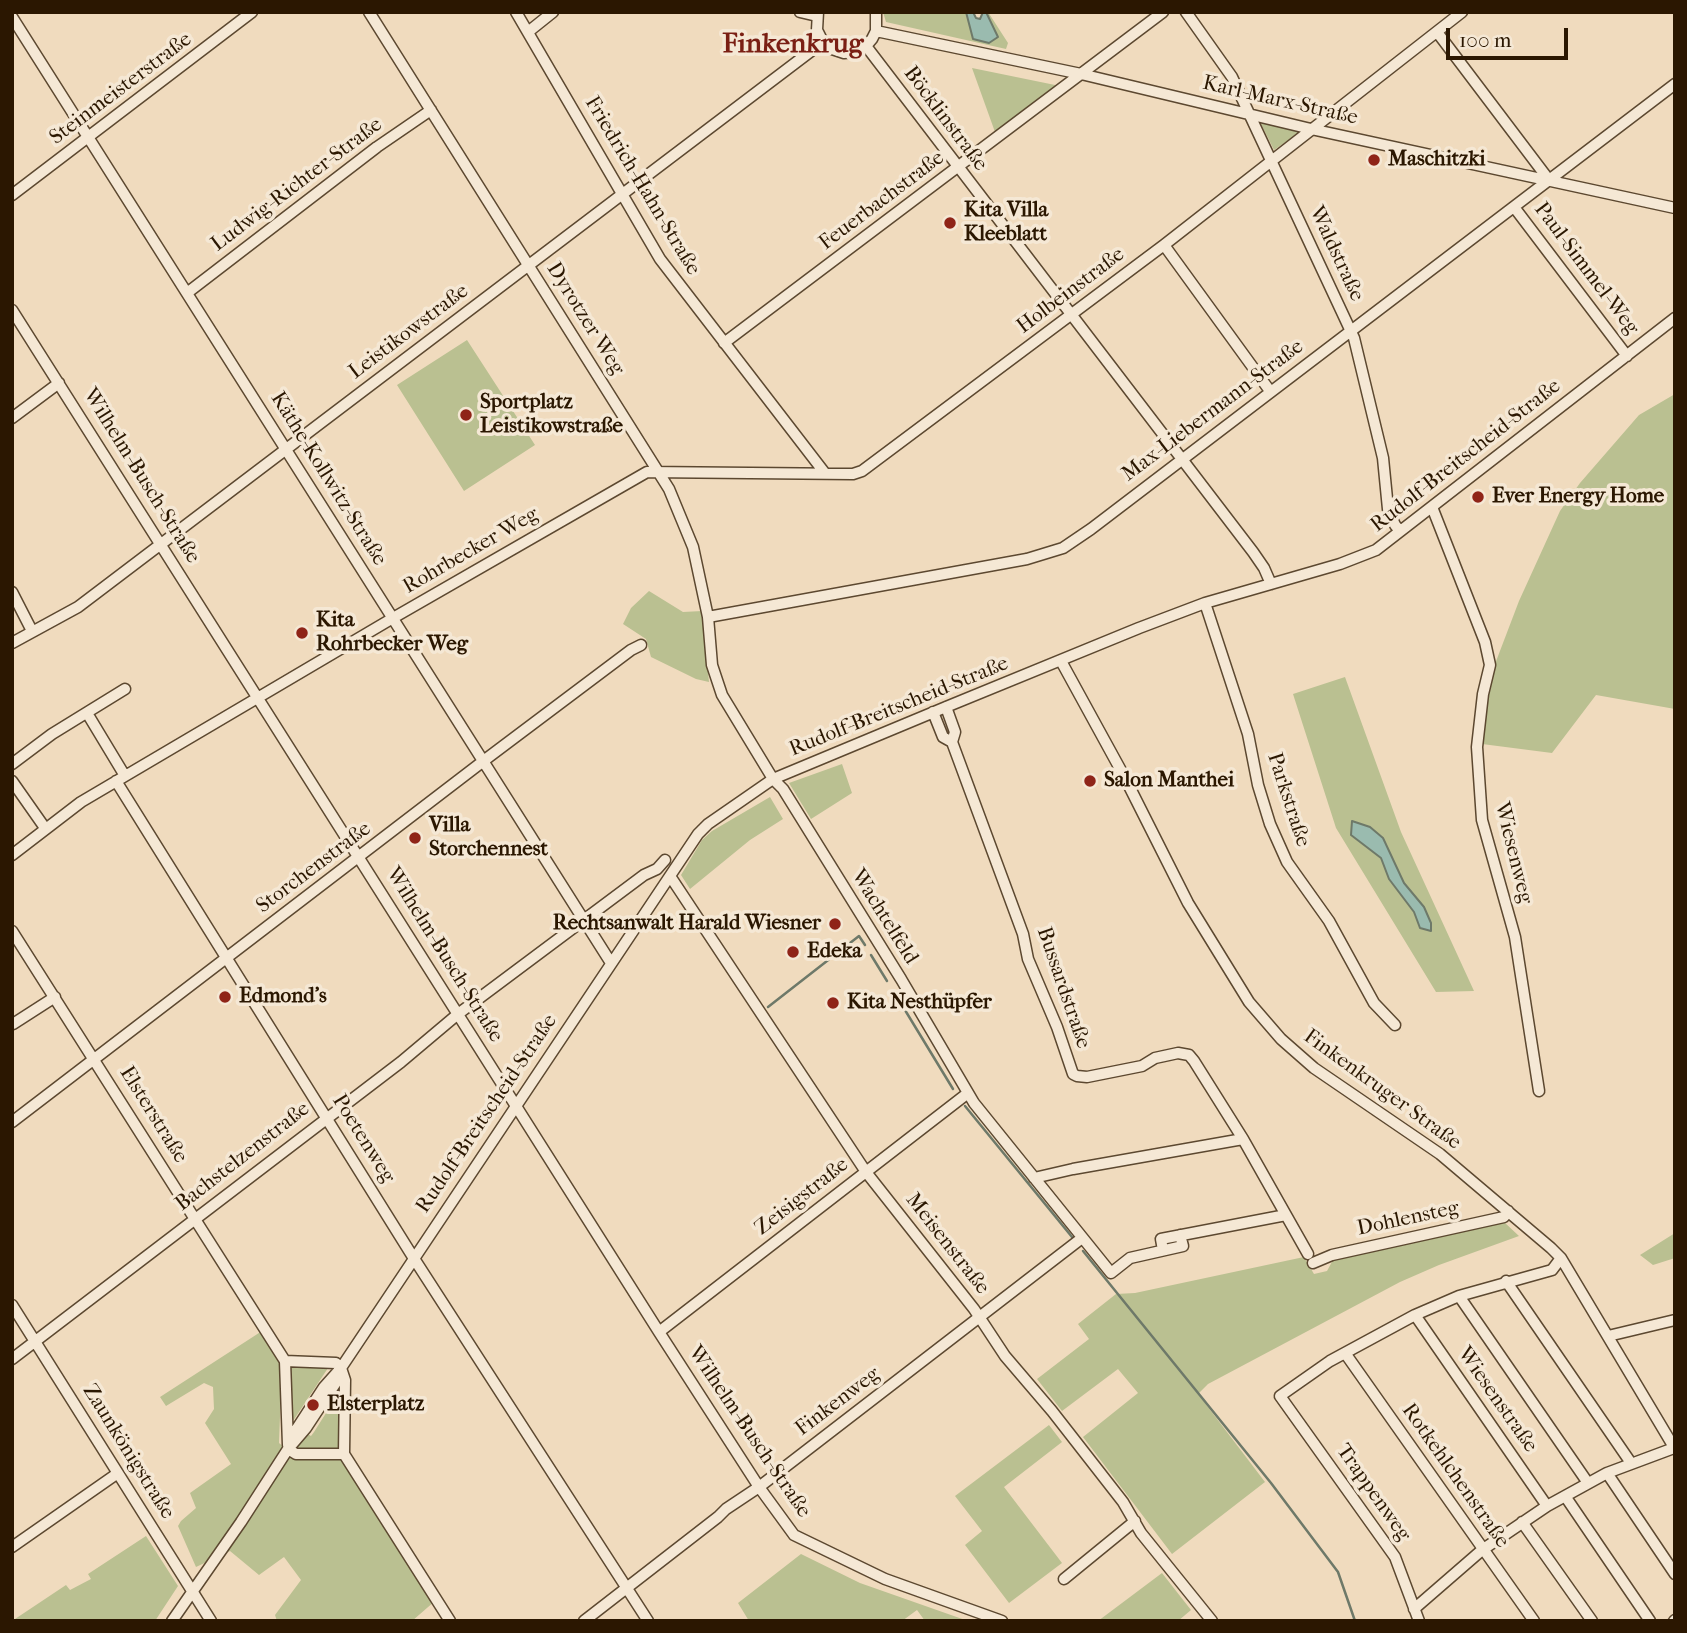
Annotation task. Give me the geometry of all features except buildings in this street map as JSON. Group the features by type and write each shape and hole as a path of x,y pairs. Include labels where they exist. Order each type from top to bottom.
{"street":[{"name":"Steinmeisterstraße","path":"12,195 252,12"},
{"name":"Dyrotzer Weg","path":"369,12 658,471 683,520 693,547 708,617 712,665 718,686 726,704 773,779"},
{"name":"Friedrich-Hahn-Straße","path":"516,12 660,259 824,472"},
{"path":"528,32 553,12"},
{"path":"800,12 817,14 817,30 823,42 844,53 856,52 866,46 876,31 876,12"},
{"name":"Feuerbachstraße","path":"724,343 1163,12"},
{"name":"Waldstraße","path":"1186,12 1232,77 1351,330 1383,458 1388,509 1400,531"},
{"name":"Holbeinstraße","path":"658,471 853,474 862,471 1164,245 1462,12"},
{"name":"Käthe-Kollwitz-Straße","path":"12,17 611,963"},
{"name":"Karl-Marx-Straße","path":"876,31 1081,74 1311,129 1675,208"},
{"path":"1437,32 1549,180"},
{"name":"Leistikowstraße","path":"12,643 78,607 823,42"},
{"name":"Böcklinstraße","path":"866,46 1254,552 1271,584"},
{"name":"Max-Liebermann-Straße","path":"708,617 1045,555 1063,548 1675,84"},
{"name":"Ludwig-Richter-Straße","path":"187,293 377,147 431,110"},
{"name":"Paul-Simmel-Weg","path":"1514,207 1627,356"},
{"path":"1164,245 1270,391"},
{"name":"Wilhelm-Busch-Straße","path":"12,310 659,1332 759,1487 794,1535 885,1579 1002,1621"},
{"name":"Rudolf-Breitscheid-Straße","path":"172,1621 288,1449 298,1440 413,1257 517,1107 698,834 773,779 1139,628 1205,603 1367,554 1386,544 1675,318"},
{"path":"12,418 59,383"},
{"name":"Rohrbecker Weg","path":"12,855 81,802 258,696 647,472 658,471"},
{"name":"Wiesenweg","path":"1432,507 1485,642 1490,665 1483,694 1477,747 1482,820 1515,937 1539,1091"},
{"path":"12,592 32,631"},
{"name":"Parkstraße","path":"1205,603 1248,734 1258,785 1270,824 1287,862 1329,920 1374,1003 1395,1025"},
{"name":"Storchenstraße","path":"12,1122 483,761 641,645"},
{"name":"Finkenkruger Straße","path":"1061,661 1124,776 1188,903 1249,1002 1281,1039 1314,1068 1440,1154 1561,1258 1674,1448"},
{"path":"12,764 125,689"},
{"name":"Bussardstraße","path":"946,707 955,732 952,742 1024,933 1028,959 1057,1027 1073,1074 1087,1077 1142,1066 1155,1058 1178,1053 1189,1055 1243,1139 1311,1258"},
{"name":"Bussardstraße","path":"933,712 943,737 952,742"},
{"path":"87,713 121,779"},
{"name":"Poetenweg","path":"121,779 227,958 413,1257 648,1621"},
{"name":"Wachtelfeld","path":"773,779 783,789 974,1103 1111,1273 1129,1258 1183,1246 1180,1235 1286,1215"},
{"path":"12,781 45,828"},
{"name":"Bachstelzenstraße","path":"12,1359 401,1062 458,1014 644,875 657,869 665,860"},
{"name":"Meisenstraße","path":"670,876 866,1172 1005,1356 1052,1411 1142,1533 1212,1621"},
{"name":"Elsterstraße","path":"13,934 285,1362"},
{"path":"13,1024 55,997"},
{"name":"Zeisigstraße","path":"659,1332 968,1093"},
{"path":"1034,1178 1073,1168 1243,1139"},
{"name":"Dohlensteg","path":"1311,1258 1504,1217 1508,1211"},
{"name":"Finkenweg","path":"584,1621 726,1509 759,1487 1082,1238"},
{"path":"1345,1353 1416,1315 1459,1296 1552,1270 1561,1258"},
{"path":"1506,1281 1631,1463"},
{"name":"Wiesenstraße","path":"1459,1296 1588,1483"},
{"name":"Zaunkönigstraße","path":"12,1305 211,1621"},
{"name":"Wiesenstraße","path":"1416,1315 1547,1506"},
{"path":"1608,1336 1675,1320"},
{"name":"Trappenweg","path":"1345,1353 1280,1396 1395,1557 1419,1621"},
{"name":"Rotkehlchenstraße","path":"1345,1353 1534,1621"},
{"path":"344,1454 296,1454 288,1449 285,1362 336,1363 341,1368 345,1380 344,1454 450,1621"},
{"path":"1414,1609 1482,1550 1547,1506 1607,1473 1674,1448"},
{"path":"12,1547 118,1473"},
{"path":"1607,1473 1675,1574"},
{"path":"1565,1496 1650,1621"},
{"path":"1064,1579 1135,1521"},
{"path":"1522,1522 1592,1621"}],"green space":[{"path":"883,12 966,12 973,39 997,36 988,12 1008,43 1006,49 886,22"},
{"path":"972,68 1060,86 995,132"},
{"path":"1260,122 1300,132 1274,150"},
{"name":"Sportplatz Leistikowstraße","path":"467,340 535,445 464,491 397,385"},
{"path":"1675,394 1675,709 1596,695 1552,753 1482,744 1487,692 1495,664 1519,601 1560,511 1580,483 1639,415"},
{"path":"649,591 683,612 702,611 709,682 696,679 651,657 646,639 623,624 631,608"},
{"path":"1345,677 1401,832 1474,991 1436,992 1336,828 1293,694","holes":["1351,835 1383,838 1404,883 1424,907 1420,928 1414,912 1389,879 1381,858"]},
{"path":"842,764 852,793 811,819 789,783"},
{"path":"770,797 783,819 750,840 690,889 681,875 702,840 712,831"},
{"path":"1504,1222 1519,1236 1400,1282 1208,1384 1198,1394 1265,1482 1172,1554 1083,1437 1138,1393 1118,1369 1062,1411 1037,1379 1089,1339 1078,1324 1116,1294 1135,1293 1304,1257 1314,1274 1327,1271 1334,1258"},
{"path":"1675,1233 1675,1258 1653,1265 1640,1255"},
{"path":"262,1331 282,1363 279,1443 298,1459 342,1460 435,1601 412,1621 277,1621 275,1615 301,1580 284,1557 259,1575 230,1551 196,1567 178,1526 196,1508 190,1493 231,1464 205,1423 214,1409 213,1387 204,1383 166,1406 160,1397"},
{"path":"287,1364 330,1365 289,1427"},
{"path":"340,1391 340,1451 295,1449 306,1433 311,1436"},
{"path":"1049,1425 1062,1442 1004,1487 1062,1563 1009,1603 965,1545 982,1531 955,1496"},
{"path":"146,1536 178,1586 155,1621 12,1621 66,1585 70,1590 91,1579 88,1574"},
{"path":"801,1554 860,1583 968,1621 925,1621 917,1610 902,1621 749,1621 738,1603"},
{"path":"1162,1573 1191,1610 1178,1621 1098,1621"}],"water":[{"path":"966,12 973,12 976,18 980,19 983,12 986,12 998,37 989,43 973,39"},
{"path":"1352,821 1370,827 1383,838 1404,883 1424,907 1431,923 1431,931 1420,928 1414,912 1389,879 1381,858 1351,835"}],"waterway":[{"path":"768,1007 859,936 865,945"},
{"path":"871,955 887,981"},
{"path":"894,992 953,1089"},
{"path":"965,1106 1072,1237"},
{"path":"1083,1251 1271,1483 1338,1572 1355,1621"}],"place":[{"name":"Maschitzki","path":"1374,160"},
{"name":"Kita Villa Kleeblatt","path":"950,223"},
{"name":"Sportplatz Leistikowstraße","path":"466,415"},
{"name":"Ever Energy Home","path":"1478,497"},
{"name":"Kita Rohrbecker Weg","path":"302,633"},
{"name":"Salon Manthei","path":"1090,781"},
{"name":"Villa Storchennest","path":"415,838"},
{"name":"Rechtsanwalt Harald Wiesner","path":"835,924"},
{"name":"Edeka","path":"793,952"},
{"name":"Edmond's","path":"225,997"},
{"name":"Kita Nesthüpfer","path":"833,1003"},
{"name":"Elsterplatz","path":"313,1405"}],"district":[{"name":"Finkenkrug","path":"793,45"}]}
